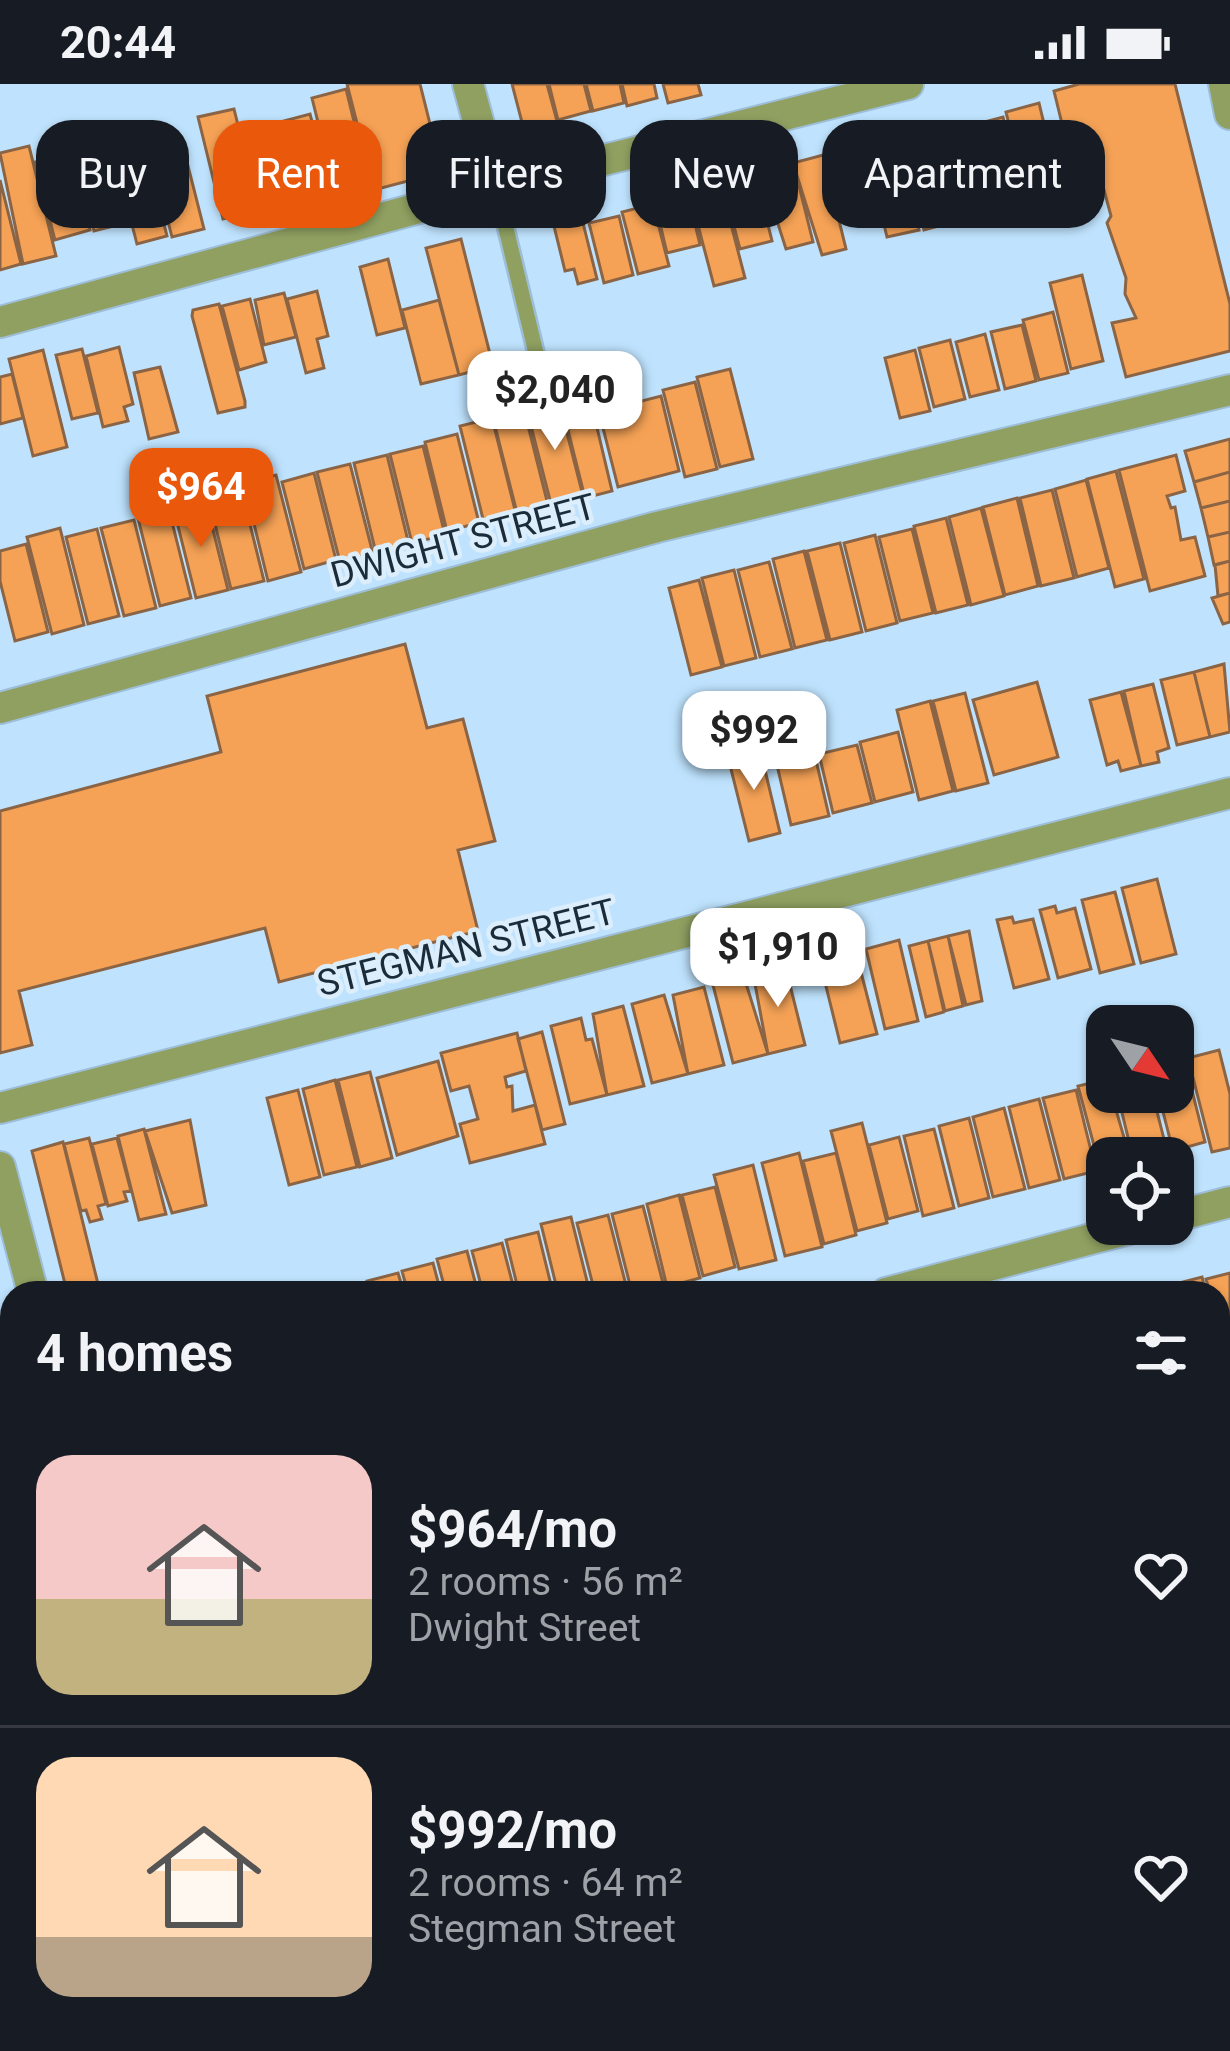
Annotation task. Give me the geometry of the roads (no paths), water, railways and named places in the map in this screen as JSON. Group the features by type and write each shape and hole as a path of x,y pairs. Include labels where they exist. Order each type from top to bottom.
{"street":[{"path":"468,84 478,120"},
{"path":"606,160 908,84"},
{"path":"1224,84 1230,113"},
{"path":"0,322 406,211"},
{"name":"DWIGHT STREET","path":"0,708 657,527 1230,390"},
{"name":"STEGMAN STREET","path":"0,1108 1230,793"},
{"path":"0,1167 30,1281"},
{"path":"1194,1211 1230,1202"},
{"path":"932,1281 1086,1240"}],"lane":[{"path":"506,228 536,353"}]}
